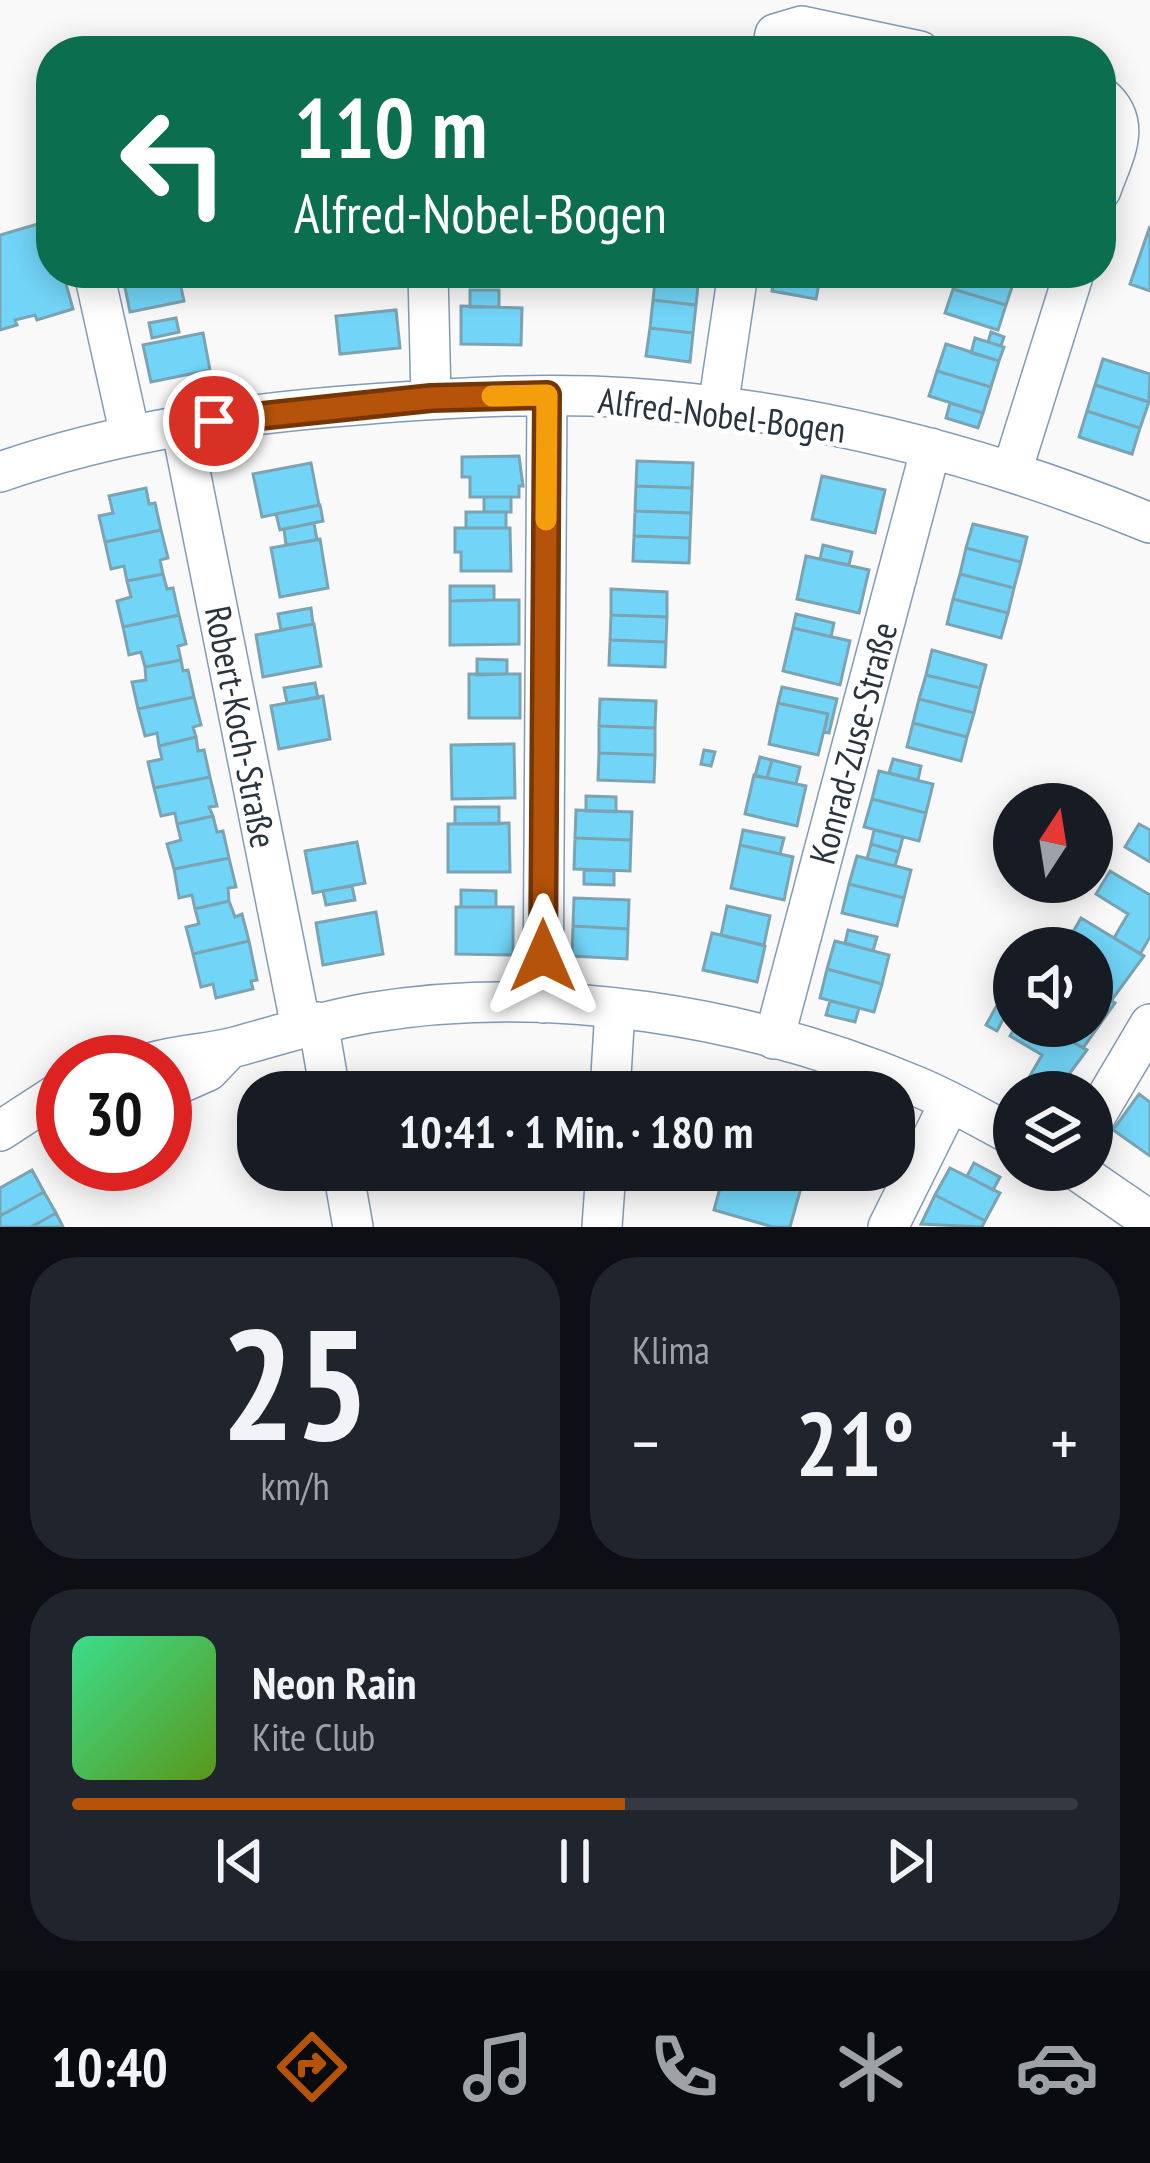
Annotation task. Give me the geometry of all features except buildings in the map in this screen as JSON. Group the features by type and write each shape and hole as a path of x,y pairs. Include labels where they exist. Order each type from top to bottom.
{"street":[{"path":"775,36 802,26 849,36"},
{"path":"1116,109 1120,131 1116,143"},
{"path":"97,288 130,435"},
{"path":"428,288 431,398"},
{"path":"718,407 736,288"},
{"path":"1012,471 1069,288"},
{"path":"543,1003 547,395"},
{"name":"Alfred-Nobel-Bogen","path":"0,472 130,435 269,413 431,398 547,395 718,407 932,448 1012,471 1150,523"},
{"name":"Robert-Koch-Straße","path":"182,426 324,1071"},
{"name":"Konrad-Zuse-Straße","path":"774,1039 932,448"},
{"path":"192,1051 230,1048 310,1024 411,1008 543,1003 615,1010 774,1039 889,1076 993,1125"},
{"path":"611,1071 615,1010"},
{"path":"1113,1087 1150,1024"},
{"path":"192,1078 208,1071 230,1048"},
{"path":"888,1227 950,1102"},
{"path":"6,1128 36,1108"},
{"path":"6,1128 36,1125"},
{"path":"347,1191 353,1227"},
{"path":"602,1227 605,1191"},
{"path":"1106,1191 1150,1221"}],"slow traffic":[{"path":"492,396 547,395 546,520"}],"route":[{"path":"214,421 431,398 547,395 543,956"}]}
